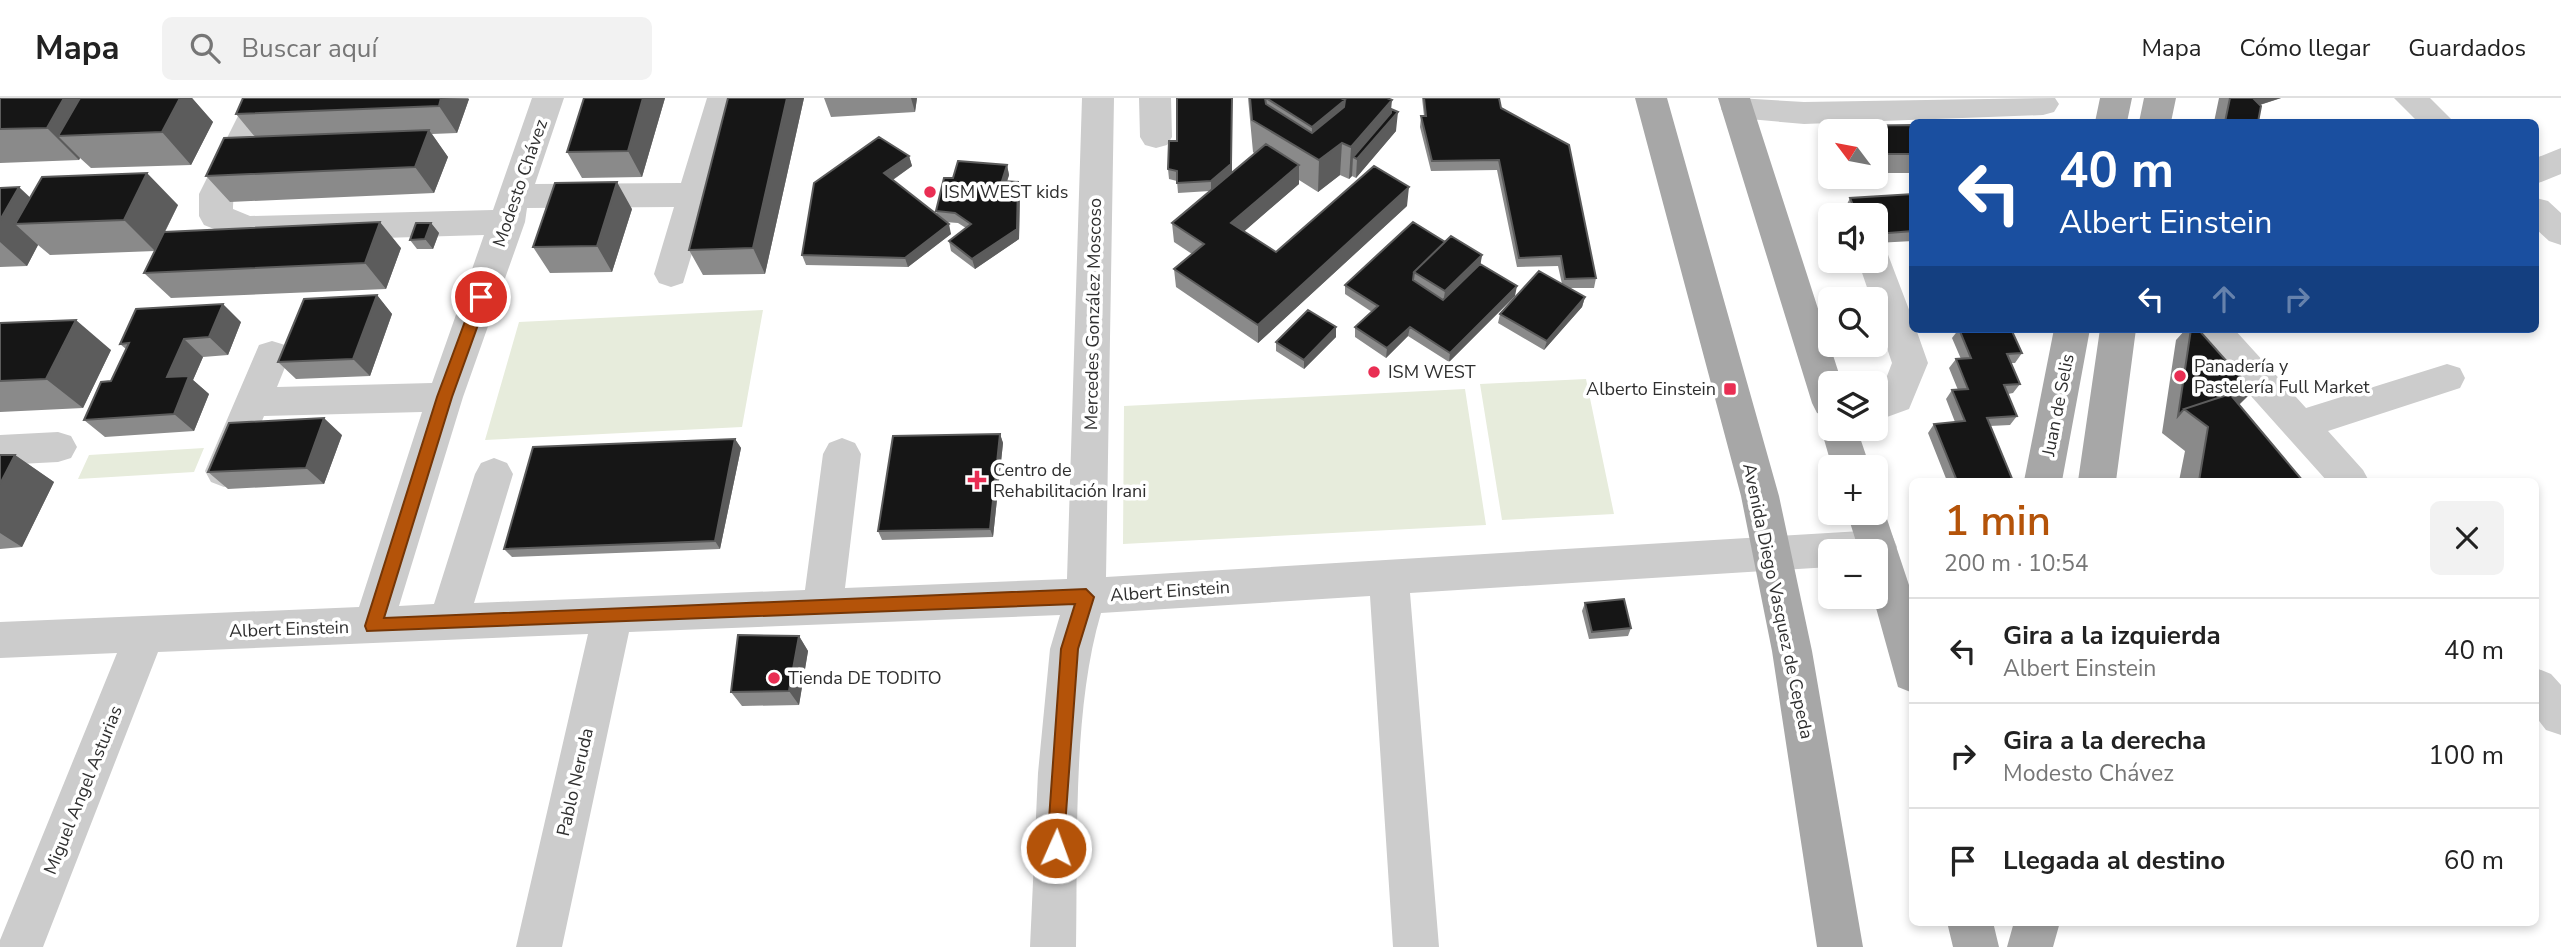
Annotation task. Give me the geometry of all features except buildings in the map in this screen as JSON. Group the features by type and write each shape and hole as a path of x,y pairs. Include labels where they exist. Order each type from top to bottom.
{"main road":[{"name":"Avenida Diego Vasquez de Cepeda","path":"1651,98 1760,496 1792,651 1840,947"},
{"path":"2112,119 2116,98"},
{"path":"2156,119 2160,98"},
{"path":"1736,103 1820,371"},
{"name":"Juan de Selis","path":"2044,478 2071,333"},
{"path":"2051,440 2099,469 2117,333"},
{"path":"1872,530 1907,630"},
{"path":"1971,926 1976,947"},
{"path":"1990,926 1992,947"},
{"path":"2030,947 2036,926"}],"street":[{"path":"264,98 253,112 216,194 216,216 247,229 695,195"},
{"name":"Modesto Chávez","path":"373,626 445,397 512,209 548,98"},
{"path":"671,274 723,98"},
{"name":"Mercedes González Moscoso","path":"1053,947 1059,773 1070,649 1086,597 1098,98"},
{"path":"1155,98 1156,137"},
{"path":"2410,98 2434,119"},
{"path":"1736,103 1804,113 2043,104"},
{"path":"2539,171 2561,160"},
{"path":"2539,213 2561,232"},
{"path":"1879,273 1910,363 1896,399 1888,402"},
{"path":"2216,333 2347,478"},
{"path":"221,478 272,355"},
{"path":"2299,425 2447,378"},
{"path":"252,402 445,397"},
{"path":"0,450 58,447"},
{"path":"823,608 842,454"},
{"path":"448,623 494,474"},
{"name":"Albert Einstein","path":"0,640 1086,597 1772,554 1872,530"},
{"path":"1389,578 1416,947"},
{"name":"Pablo Neruda","path":"539,947 612,617"},
{"name":"Miguel Angel Asturias","path":"20,947 145,634"},
{"path":"2539,690 2561,716"}],"green space":[{"path":"763,310 742,427 485,440 519,322"},
{"path":"1586,379 1614,514 1502,520 1480,384"},
{"path":"1465,389 1486,525 1123,544 1124,406"},
{"path":"204,448 194,472 78,479 89,455"}],"place":[{"name":"ISM WEST kids","path":"930,192"},
{"name":"ISM WEST","path":"1374,372"},
{"name":"Panadería y Pastelería Full Market","path":"2180,376"},
{"name":"Alberto Einstein","path":"1730,389"},
{"name":"Centro de Rehabilitación Irani","path":"977,480"},
{"name":"Tienda DE TODITO","path":"774,678"}],"route":[{"path":"481,297 445,397 373,626 1086,597 1070,649 1059,773 1056,848"}]}
